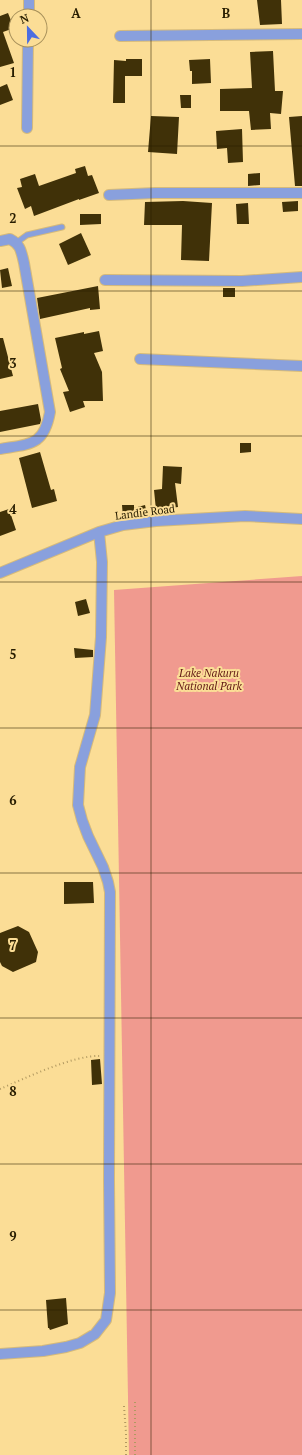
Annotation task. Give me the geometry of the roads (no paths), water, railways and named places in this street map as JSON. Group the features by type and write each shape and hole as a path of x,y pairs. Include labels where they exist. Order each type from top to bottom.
{"street":[{"path":"120,36 302,34"},
{"path":"26,128 28,48"},
{"path":"109,195 302,193"},
{"path":"0,241 10,239 16,243 20,249 24,263 50,412 48,426 43,435 29,444 0,449"},
{"path":"105,280 242,281 302,277"},
{"path":"140,359 302,366"},
{"name":"Landie Road","path":"0,573 99,532 123,525 156,520 245,516 302,519"},
{"path":"0,1354 43,1351 80,1343 95,1334 106,1320 110,1293 110,892 103,867 88,836 78,804 80,767 95,714 101,637 102,562 99,532"}],"lane":[{"path":"16,243 27,234 62,227"}],"park label":[{"name":"Lake Nakuru National Park","path":"209,679"}]}
